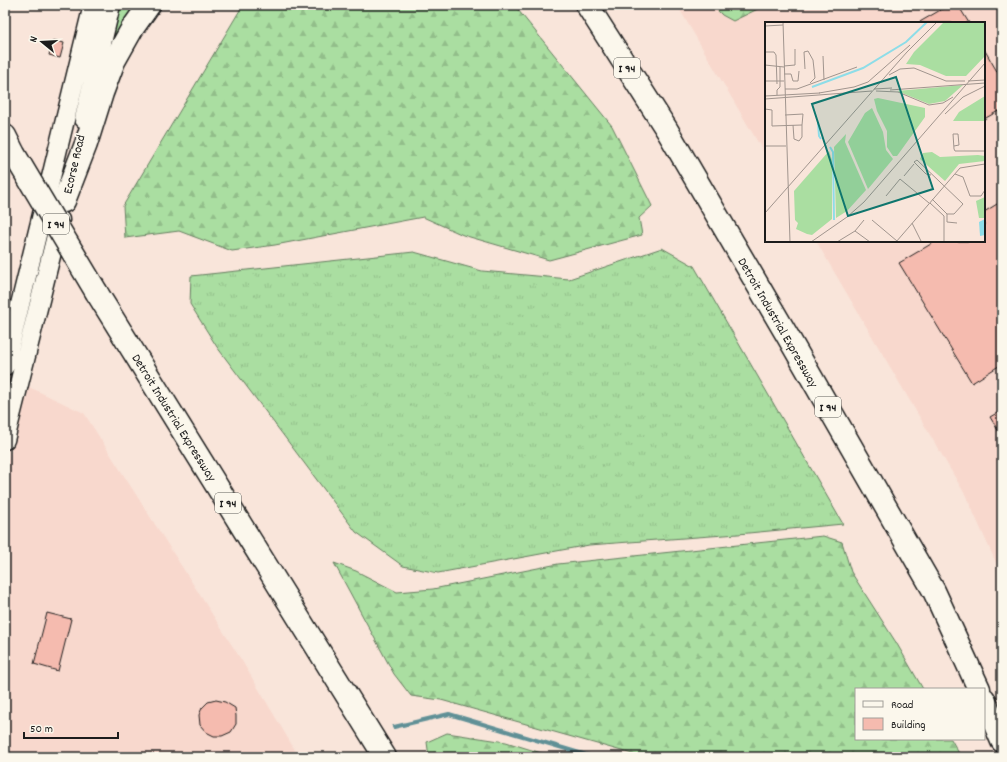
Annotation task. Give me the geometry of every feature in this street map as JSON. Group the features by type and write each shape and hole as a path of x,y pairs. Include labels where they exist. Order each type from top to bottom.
{"highway":[{"path":"64,201 114,61 132,29 149,5"},
{"name":"Detroit Industrial Expressway","path":"587,5 667,130 934,591 979,688"},
{"name":"Detroit Industrial Expressway","path":"10,145 98,293 385,757"},
{"path":"985,701 1002,741"}],"main road":[{"name":"Ecorse Road","path":"5,366 93,5"},
{"name":"Ecorse Road","path":"5,440 111,5"}],"shaded area":[{"path":"677,5 1002,5 1002,576 966,496 817,242 985,242 985,22 765,22 765,154"},
{"path":"29,387 84,413 242,661 299,757 5,757 5,473"}],"green space":[{"path":"120,5 138,5 117,36 113,35"},
{"path":"243,5 514,5 612,126 652,206 639,218 642,235 549,260 463,235 423,217 275,245 232,251 179,231 125,238 123,206"},
{"path":"712,5 766,5 733,21 722,15"},
{"path":"662,248 694,266 843,524 738,534 589,545 438,573 403,566 356,532 217,347 190,304 191,276 414,252 482,271 569,279"},
{"path":"823,536 842,542 851,572 897,644 922,688 855,688 855,740 952,740 961,757 643,757 441,700 411,696 394,674 334,563 356,571 397,592 433,589 558,564"},
{"path":"447,733 506,742 554,757 429,757 427,742"}],"building":[{"path":"949,5 958,5 968,22 920,22"},
{"path":"53,40 64,43 60,58 49,55"},
{"path":"985,51 1002,80 1002,109 985,118"},
{"path":"1002,201 1002,364 972,383 899,263 934,242 985,242 985,211"},
{"path":"1002,410 1002,437 990,417"},
{"path":"47,613 71,619 58,671 34,664"},
{"path":"216,700 225,702 235,708 236,724 231,732 222,736 214,736 206,732 200,725 199,715 202,708 208,702"}],"waterway":[{"path":"394,727 449,714 593,757"}]}
